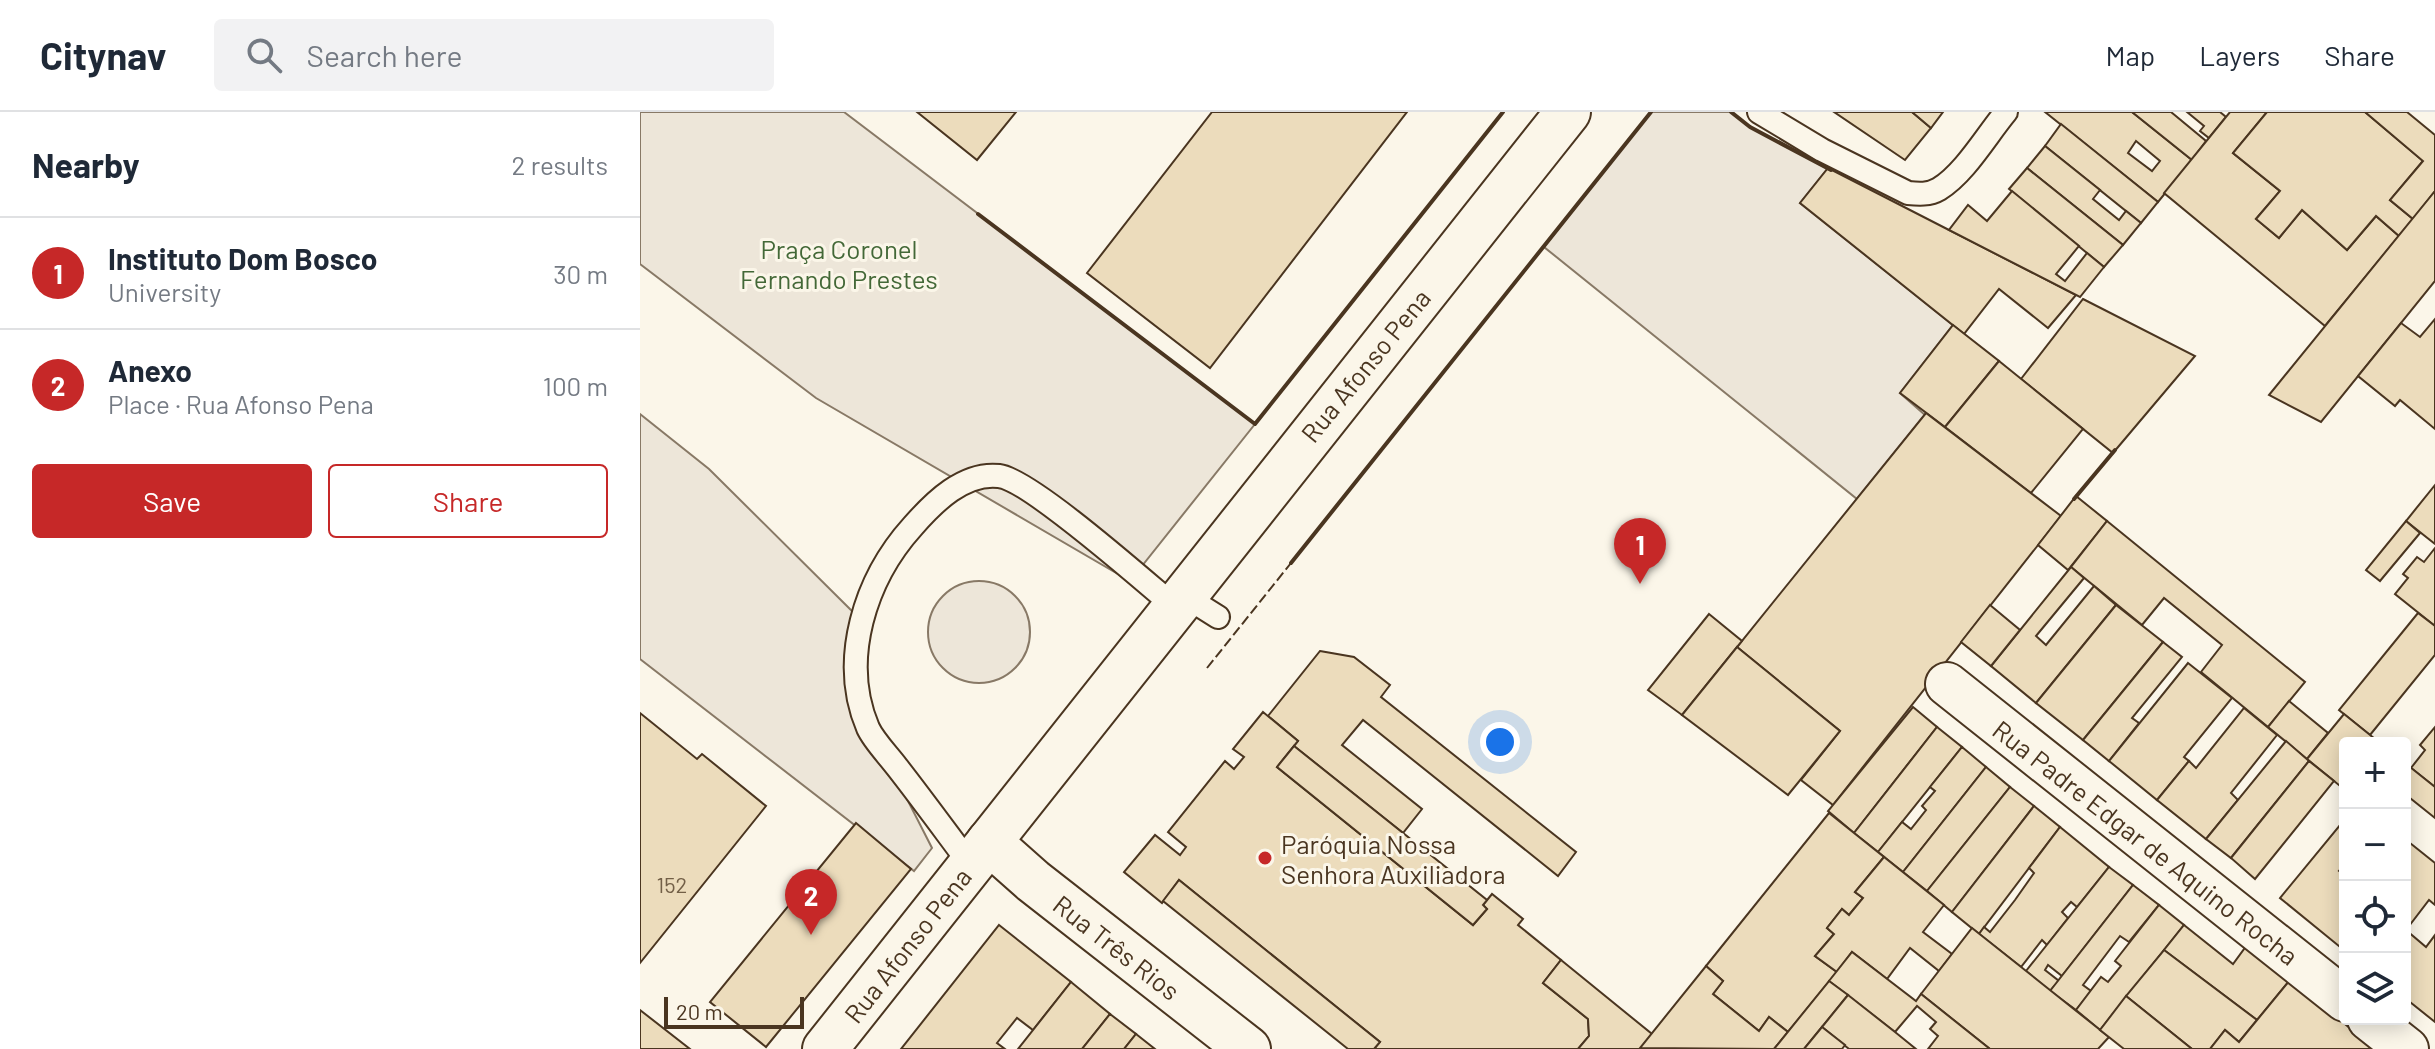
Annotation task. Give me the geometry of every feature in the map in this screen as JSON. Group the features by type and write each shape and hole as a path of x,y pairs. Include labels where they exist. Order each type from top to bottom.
{"street":[{"name":"Rua Afonso Pena","path":"1185,609 1568,112"},
{"path":"980,853 1185,609"},
{"name":"Rua Padre Edgar de Aquino Rocha","path":"1947,684 2339,995"},
{"name":"Rua Afonso Pena","path":"825,1049 980,853"},
{"name":"Rua Três Rios","path":"980,853 1033,881 1248,1049"},
{"path":"2377,1025 2407,1049"}],"lane":[{"path":"1759,112 1822,150 1893,186 1923,194 1938,190 1957,172 2006,112"},
{"path":"980,853 869,728 854,663 858,630 864,622 869,597 909,529 937,500 978,477 1002,476 1047,503 1185,609"}],"green space":[{"name":"Praça Coronel Fernando Prestes","path":"640,112 844,112 1255,424 1130,581 816,398 640,264"},
{"path":"1651,112 1731,112 1750,127 1828,168 1800,203 1953,325 1900,393 1925,415 1857,499 1544,247"},
{"path":"640,414 709,469 863,622 866,721 879,763 906,797 932,848 914,871 640,659"},
{"path":"979,581 1008,589 1022,603 1030,632 1022,661 1008,675 979,683 950,675 936,661 928,632 936,603 950,589"}],"building":[{"path":"917,112 1016,112 977,160"},
{"path":"1212,112 1407,112 1210,368 1087,273"},
{"path":"1834,112 1912,112 1931,128 1905,160"},
{"path":"1912,112 1943,112 1931,128"},
{"path":"2045,112 2132,112 2192,160 2158,202","holes":["2136,141 2160,161 2152,171 2128,153"]},
{"path":"2132,112 2171,112 2206,141 2192,160"},
{"path":"2187,112 2220,112 2226,117 2209,138 2200,131 2204,126"},
{"path":"2230,112 2267,112 2233,153 2280,191 2256,219 2279,238 2302,210 2347,250 2376,216 2399,236 2325,326 2164,193"},
{"path":"2267,112 2365,112 2423,161 2390,200 2413,219 2399,236 2376,216 2347,250 2302,210 2279,238 2256,219 2280,191 2233,153"},
{"path":"2365,112 2407,112 2435,135 2435,191 2413,219 2390,200 2423,161"},
{"path":"2061,124 2158,202 2141,223 2045,146"},
{"path":"2045,146 2100,190 2093,199 2119,220 2126,211 2141,223 2123,245 2027,168"},
{"path":"1828,168 2076,295 2048,328 1999,289 1964,334 1800,203"},
{"path":"2027,168 2123,245 2104,267 2009,189"},
{"path":"2012,191 2079,246 2056,274 2065,281 2087,253 2104,267 2080,297 1949,230 1968,205 1987,221"},
{"path":"2435,191 2435,281 2321,422 2269,395"},
{"path":"2083,299 2195,356 2113,453 2021,379"},
{"path":"2435,319 2435,429 2400,400 2395,406 2358,376 2401,323 2420,337"},
{"path":"1953,325 1999,361 1945,427 1900,393"},
{"path":"1999,361 2083,429 2031,493 1945,427"},
{"path":"1926,413 2061,516 1833,805 1801,780 1840,731 1737,647"},
{"path":"2435,485 2435,544 2406,521"},
{"path":"2076,496 2107,521 2068,570 2038,545"},
{"path":"2107,521 2305,682 2268,727 2201,672 2222,645 2164,598 2142,625 2071,567"},
{"path":"2406,521 2420,533 2380,581 2366,570"},
{"path":"2435,548 2435,626 2395,594 2408,578 2403,574 2417,557 2424,562"},
{"path":"2071,567 2084,578 2036,636 2046,645 2094,586 2116,605 2036,703 1991,666"},
{"path":"1990,605 2020,630 1991,666 1961,642"},
{"path":"2116,605 2163,642 2083,740 2036,703"},
{"path":"2418,613 2435,626 2435,655 2370,735 2339,710"},
{"path":"1709,614 1742,641 1682,715 1648,690"},
{"path":"2163,642 2182,657 2132,718 2139,723 2109,761 2083,740"},
{"path":"1737,647 1840,731 1788,795 1682,715"},
{"path":"1320,651 1354,657 1390,685 1381,697 1576,852 1558,876 1363,720 1342,745 1422,809 1403,833 1294,746 1298,741 1268,716"},
{"path":"2188,663 2232,698 2184,757 2189,761 2157,800 2109,761"},
{"path":"2289,701 2328,733 2307,759 2268,727"},
{"path":"1913,707 1937,727 1854,833 1828,811"},
{"path":"2244,708 2277,735 2231,793 2238,800 2206,839 2157,800 2189,761 2196,768"},
{"name":"Paróquia Nossa Senhora Auxiliadora","path":"1263,712 1298,741 1277,767 1473,925 1487,909 1483,905 1492,894 1523,919 1518,925 1561,960 1543,983 1588,1019 1589,1036 1578,1049 1374,1049 1380,1042 1179,880 1162,903 1124,872 1155,835 1180,855 1186,847 1168,832 1225,761 1234,769 1244,757 1233,749"},
{"path":"640,713 697,759 702,754 766,806 640,963"},
{"path":"2344,714 2373,737 2339,737 2339,785 2307,759"},
{"path":"1937,727 1962,747 1878,852 1854,833"},
{"path":"2435,727 2435,787 2411,768 2425,750 2420,745"},
{"path":"2286,741 2309,761 2231,858 2206,839"},
{"path":"1294,746 1487,900 1483,905 1487,909 1473,925 1277,767"},
{"path":"1962,747 1986,767 1903,872 1878,852 1902,822 1911,829 1926,810 1922,806 1935,791 1930,787"},
{"path":"2309,761 2334,781 2255,879 2231,858"},
{"path":"1986,767 2010,787 1927,891 1903,872"},
{"path":"2411,768 2435,787 2435,818 2411,799"},
{"path":"2010,787 2034,806 1952,912 1927,891"},
{"path":"2034,806 2060,827 1979,934 1952,912"},
{"path":"1829,813 1884,857 1855,892 1863,898 1849,915 1842,909 1827,928 1834,934 1815,956 1837,972 1788,1032 1769,1017 1759,1031 1713,994 1723,981 1706,966"},
{"path":"856,823 911,869 766,1047 710,1002"},
{"path":"2339,826 2339,946 2280,898"},
{"path":"2060,827 2109,867 2077,907 2071,902 2062,912 2068,918 2047,945 2042,940 2021,967 1979,934 1984,927 1990,932 2015,900 2034,873 2029,868"},
{"path":"2411,844 2435,863 2435,905 2429,900 2411,923"},
{"path":"1884,857 1944,905 1923,932 1952,954 1939,971 1910,948 1887,979 1852,952 1837,972 1815,956 1834,934 1827,928 1842,909 1849,915 1863,898 1855,892"},
{"path":"2109,867 2133,885 2062,976 2048,965 2045,970 2059,981 2050,991 2026,971"},
{"path":"1179,880 1380,1042 1374,1049 1348,1049 1163,901"},
{"path":"2133,885 2159,905 2129,942 2120,936 2083,985 2091,991 2076,1010 2050,991"},
{"path":"2159,905 2184,925 2100,1030 2076,1010 2101,977 2108,982 2121,966 2115,961"},
{"path":"999,925 1071,982 1033,1030 1017,1018 997,1043 1005,1049 901,1049"},
{"path":"2184,925 2233,964 2247,945 2290,980 2257,1020 2164,950"},
{"path":"1972,928 2109,1037 2098,1049 1990,1049 1921,994"},
{"path":"2411,934 2426,947 2435,935 2435,1022 2411,1003"},
{"path":"2164,950 2257,1020 2239,1042 2225,1030 2210,1049 2192,1049 2126,996"},
{"path":"1852,952 1916,1001 1921,994 1990,1049 1928,1049 1938,1036 1930,1029 1936,1022 1917,1006 1895,1032 1829,981"},
{"path":"1561,960 1652,1034 1640,1049 1578,1049 1589,1036 1588,1019 1543,983"},
{"path":"1706,966 1723,981 1713,994 1759,1031 1769,1017 1788,1032 1774,1049 1640,1048"},
{"path":"2290,980 2339,1019 2339,1025 2346,1025 2376,1049 2210,1049 2225,1030 2239,1042"},
{"path":"1829,981 1848,995 1804,1049 1774,1049"},
{"path":"1071,982 1110,1014 1082,1049 1018,1049"},
{"path":"1848,995 1916,1049 1849,1049 1822,1027"},
{"path":"2126,996 2192,1049 2124,1049 2100,1030"},
{"path":"640,1010 690,1049 640,1049"},
{"path":"1110,1014 1136,1034 1124,1049 1082,1049"},
{"path":"1822,1027 1845,1045 1842,1049 1804,1049"},
{"path":"1136,1034 1155,1049 1124,1049"}],"fence":[{"path":"1207,668 1291,563"}],"wall":[{"path":"978,214 1255,424 1503,112"},
{"path":"1291,563 1651,112"},
{"path":"1731,112 1750,127 1831,170"},
{"path":"2074,499 2115,450"}],"place":[{"name":"Instituto Dom Bosco","path":"1640,584"},
{"name":"Paróquia Nossa Senhora Auxiliadora","path":"1265,858"},
{"name":"Anexo","path":"811,935"}]}
